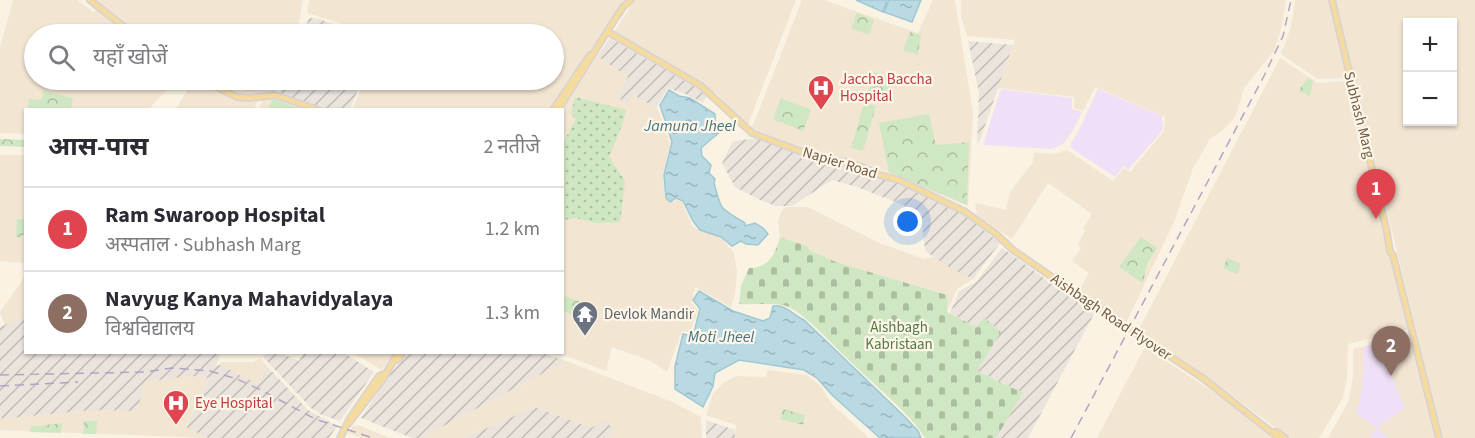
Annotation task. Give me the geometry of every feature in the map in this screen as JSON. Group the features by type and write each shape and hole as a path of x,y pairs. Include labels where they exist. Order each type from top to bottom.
{"main road":[{"path":"90,0 120,24"},
{"name":"Subhash Marg","path":"1332,0 1390,252 1438,438"},
{"path":"560,108 628,1"},
{"name":"Napier Road","path":"609,33 709,92 752,133 818,158 846,162 932,194 964,211 1016,251"},
{"path":"554,108 590,54 595,52"},
{"path":"560,108 595,56 595,52"},
{"path":"223,90 237,97 275,95 312,108"},
{"name":"Aishbagh Road Flyover","path":"1016,251 1117,323 1204,379 1273,432"},
{"path":"340,437 350,418 396,355"},
{"path":"1273,432 1279,438"},
{"path":"1273,432 1285,438"}],"shaded area":[{"path":"13,0 77,0 94,12 97,8 115,24 24,24 24,90 166,90 150,108 24,108 24,134 0,133 0,48"},
{"path":"95,0 303,0 299,24 125,24"},
{"path":"309,0 626,0 555,108 352,108 361,90 564,90 564,24 343,24 307,13"},
{"path":"635,0 796,0 747,127 718,95 614,32"},
{"path":"802,0 824,0 918,33 933,0 955,0 973,113 968,206 862,162 821,156 752,128"},
{"path":"961,0 1286,0 1282,26 1274,51 1244,88 1236,116 1210,139 1193,168 1174,222 1126,323 1079,291 1089,273 1072,261 1081,248 1078,244 1085,231 1083,228 1092,214 1048,183 1012,239 977,215 975,203 1006,210 1010,192 1033,162 1034,153 1054,154 1067,150 1113,181 1124,168 1130,172 1164,131 1165,117 1095,87 1083,111 1074,108 1074,97 998,88 1015,40 967,36 961,17"},
{"path":"1295,0 1329,0 1347,78 1317,79 1281,54 1291,27"},
{"path":"1335,0 1475,0 1475,438 1443,438"},
{"path":"309,18 334,24 307,24"},
{"path":"610,38 707,94 703,103 668,88 656,108 633,95 627,104 617,97 628,77 597,56"},
{"path":"968,41 1013,45 979,143 977,142 979,93"},
{"path":"597,56 628,77 617,97 633,95 658,109 670,144 663,176 665,198 669,203 677,200 682,202 693,227 721,238 734,253 737,272 731,307 695,287 691,303 698,310 690,332 682,331 667,372 651,361 612,347 606,371 561,354 564,354 563,108"},
{"path":"1280,58 1318,83 1348,81 1408,329 1348,344 1347,379 1343,398 1319,438 1289,438 1191,365 1138,331"},
{"path":"1001,89 1072,98 1072,109 1082,112 1063,144 1051,149 983,145"},
{"path":"1098,89 1162,116 1163,130 1128,170 1124,166 1115,177 1071,148 1071,143"},
{"path":"188,90 216,90 238,100 258,100 254,108 176,108"},
{"path":"229,90 274,90 272,93 250,96"},
{"path":"280,90 358,90 350,108 320,108 279,93"},
{"path":"275,97 307,108 260,108 262,100"},
{"path":"760,138 816,160 846,164 870,171 936,199 967,217 1000,243 973,279 925,251 921,212 857,187 832,180 792,206 775,206 760,200 735,187 722,163 733,141"},
{"path":"0,155 24,155 24,263 0,261"},
{"path":"785,207 808,207 877,242 924,259 934,257 973,279 957,289 947,312 947,295 836,262 809,250 807,246 780,237 778,221"},
{"path":"1002,248 1094,314 1028,438 996,438 1023,393 977,371 976,327 950,313 959,291 976,282"},
{"path":"24,277 24,316 5,325 0,312"},
{"path":"24,316 24,354 221,354 216,365 258,384 267,366 308,410 337,426 329,438 208,438 186,427 209,378 191,376 145,382 137,411 92,410 2,419 0,411 0,327"},
{"path":"1410,335 1436,438 1328,438 1349,400 1353,377 1353,349"},
{"path":"1378,343 1405,408 1377,428 1389,438 1369,438 1376,428 1355,412 1359,405 1363,377 1364,347"},
{"path":"1145,347 1230,403 1274,438 1097,438"},
{"path":"266,354 283,354 299,361 302,354 346,354 374,372 340,421 311,408 263,357"},
{"path":"355,354 392,354 382,370"},
{"path":"403,354 546,354 566,361 421,438 412,438 361,418"},
{"path":"260,358 267,366 258,384 220,365 220,362 253,362"},
{"path":"566,361 670,401 701,417 702,438 606,438 615,430 591,428 535,407 464,438 421,438"},
{"path":"768,370 807,375 820,385 832,404 869,438 735,438 736,425 706,415 713,394 724,382 737,376 766,377"},
{"path":"191,376 209,378 186,426 208,438 0,430 0,411 2,419 92,410 136,411 145,382"},
{"path":"535,407 591,428 605,421 615,430 606,438 464,438"},
{"path":"706,420 735,430 735,438 706,438"},
{"path":"358,425 390,438 361,438 348,433 353,426"}],"green space":[{"path":"857,13 874,20 869,35 851,28"},
{"path":"910,32 921,35 918,55 903,50"},
{"path":"874,72 892,79 885,101 866,97"},
{"path":"1308,78 1313,81 1310,96 1298,91"},
{"path":"43,91 73,98 71,108 28,108 29,99 42,100"},
{"path":"575,97 626,110 609,157 625,181 620,222 595,223 576,218 564,220 564,141 576,119 571,114"},
{"path":"781,98 811,110 803,131 773,119"},
{"path":"273,99 297,108 268,108"},
{"path":"864,103 876,106 863,151 851,148"},
{"path":"929,114 936,145 969,142 967,205 889,172 879,123"},
{"path":"0,139 24,140 24,147 0,146"},
{"path":"17,219 24,219 24,234 21,238 16,237"},
{"name":"Aishbagh Kabristaan","path":"780,237 807,246 809,250 836,262 947,295 947,312 976,327 984,318 1001,332 977,371 1023,393 996,438 925,438 901,409 797,312 779,305 739,304 741,286 749,268 761,266 770,259"},
{"path":"1141,237 1157,248 1147,264 1143,283 1119,267"},
{"path":"1227,258 1241,264 1237,274 1223,268"},
{"path":"565,296 591,306 585,320 564,311"},
{"path":"783,409 805,415 803,425 780,419"},
{"path":"84,421 97,421 96,434 83,434"},
{"path":"62,423 61,433 30,432 31,427"}],"water":[{"path":"856,0 887,0 883,12"},
{"path":"889,0 921,0 912,22 884,12"},
{"name":"Jamuna Jheel","path":"669,90 679,96 690,98 715,114 715,124 721,131 701,148 702,156 711,165 709,173 715,179 714,183 723,208 745,223 745,226 755,223 768,234 758,245 741,241 732,246 721,237 700,230 683,201 676,198 670,202 666,198 664,175 672,142 660,105"},
{"name":"Moti Jheel","path":"699,291 733,311 763,321 770,318 773,306 786,308 804,320 904,416 918,431 921,438 880,438 832,395 817,378 804,370 739,360 715,373 713,386 703,407 675,389 675,366 683,334 693,336 700,309 693,300"}],"railway":[{"path":"1071,438 1264,76 1283,36 1291,0"},
{"path":"0,375 144,372 172,368 210,371 237,379 315,419 373,438"},
{"path":"0,386 78,382"}],"place":[{"name":"Jaccha Baccha Hospital","path":"821,111"},
{"name":"Ram Swaroop Hospital","path":"1376,219"},
{"name":"Devlok Mandir","path":"585,337"},
{"name":"Navyug Kanya Mahavidyalaya","path":"1391,376"},
{"name":"Eye Hospital","path":"176,426"}]}
